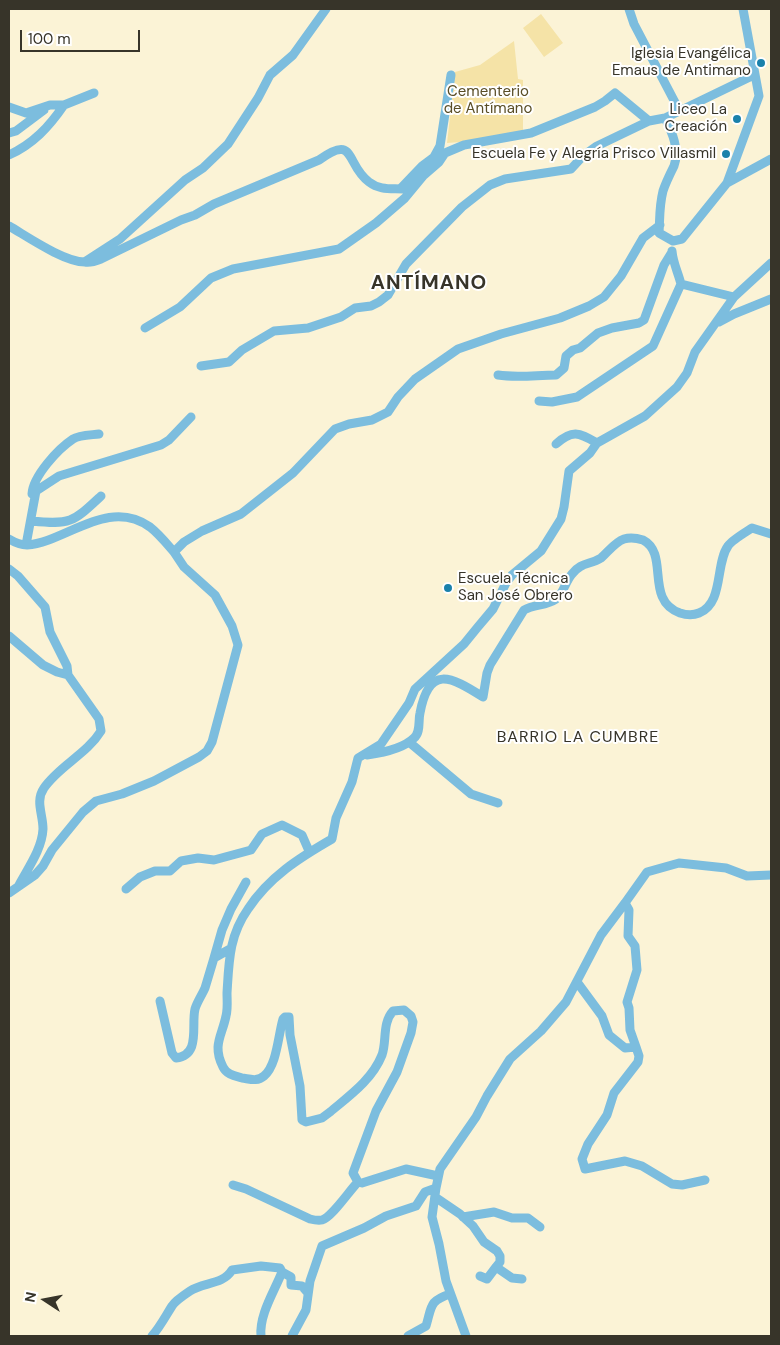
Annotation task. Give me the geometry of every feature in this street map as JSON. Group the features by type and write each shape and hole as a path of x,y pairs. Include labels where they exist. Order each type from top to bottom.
{"street":[{"path":"83,262 120,239 185,180 203,168 228,144 258,98 270,75 293,55 326,9"},
{"path":"629,9 634,24 680,110"},
{"path":"665,118 674,138 676,159 663,191 659,218 660,233 673,241 682,239 727,183 759,96 743,9"},
{"path":"145,328 180,307 211,278 233,269 339,249 376,223 405,198 406,189 422,166 434,157 440,146 451,75"},
{"path":"201,366 230,362 242,350 274,331 308,328 342,318 355,308 371,306 379,302 388,295 406,264 462,207 490,185 505,178 571,169 583,156 597,146 649,122 665,118 754,75"},
{"path":"9,226 53,251 83,262 101,260 214,204 319,160 334,149 342,148 346,151 357,169 369,183 384,190 406,189 445,153 464,145 531,134 595,107 615,93 649,122"},
{"path":"9,107 26,113 50,105 64,105 94,94"},
{"path":"9,133 16,131 50,105"},
{"path":"9,155 22,149 44,132 64,105"},
{"path":"727,183 771,159"},
{"path":"174,552 184,542 202,531 240,514 293,473 335,429 349,424 372,420 388,412 414,379 458,349 501,334 560,318 589,306 604,297 621,276 643,238 660,226"},
{"path":"539,401 552,402 577,397 653,346 681,284 673,262 673,241"},
{"path":"498,375 514,377 530,375 556,376 564,368 566,356 573,350 580,348 598,333 612,328 639,324 644,320 664,264 672,252"},
{"path":"438,1176 406,1169 366,1183 358,1182 354,1178 354,1168 376,1111 397,1072 414,1022 411,1016 404,1010 393,1011 387,1019 383,1051 371,1074 322,1118 303,1122 301,1116 299,1077 290,1035 289,1017 285,1017 283,1020 270,1069 262,1078 255,1080 233,1076 223,1067 217,1045 226,1015 230,949 234,936 247,910 271,880 309,851 332,839 336,818 352,782 358,758 381,744 409,703 415,689 464,644 478,628 493,609 512,575 542,551 560,519 564,507 569,470 590,453 597,443 645,416 677,387 687,373 695,352 734,297 771,263"},
{"path":"681,284 734,297"},
{"path":"715,325 734,314 771,299"},
{"path":"26,545 32,521 36,491 43,485 59,476 161,445 190,417"},
{"path":"556,444 574,433 584,435 597,443"},
{"path":"34,502 32,487 47,464 58,452 74,438 99,434"},
{"path":"32,521 68,521 78,517 101,496"},
{"path":"9,539 26,545 53,537 89,522 112,517 130,518 150,527 174,552 184,566 216,595 232,626 238,645 212,742 207,751 154,781 122,794 96,801 83,812 52,850 43,866 35,875 9,893"},
{"path":"358,758 384,753 409,742 418,733 420,712 426,688 435,680 446,678 483,696 486,673 510,630 524,610 532,605 546,604 554,601 562,595 566,583 579,567 600,558 624,539 636,538 651,547 656,558 660,592 667,605 676,612 686,615 696,614 705,610 711,602 717,587 727,546 752,528 771,534"},
{"path":"9,569 18,576 45,607 50,632 67,666 68,675 99,719 101,731 94,743 71,760 44,788 39,798 43,828 39,846 17,888"},
{"path":"9,636 49,668 68,675"},
{"path":"409,742 471,794 498,803"},
{"path":"126,889 140,877 155,871 170,871 181,861 198,858 214,860 251,850 262,834 282,825 302,835 309,851"},
{"path":"466,1336 446,1281 432,1217 435,1193 440,1169 476,1117 510,1059 541,1031 566,1002 601,935 647,872 679,863 726,868 747,876 771,875"},
{"path":"160,1001 172,1054 176,1058 185,1056 190,1049 195,1034 195,1010 205,987 222,930 246,882"},
{"path":"626,903 629,910 628,936 634,946 637,970 627,1002 630,1030 639,1056 638,1062 614,1092 607,1115 588,1144 582,1159 585,1169 625,1161 642,1166 672,1184 682,1185 705,1180"},
{"path":"214,958 230,949"},
{"path":"577,982 602,1016 609,1036 625,1048 636,1047"},
{"path":"233,1185 246,1189 310,1219 320,1221 333,1212 358,1182"},
{"path":"292,1336 306,1310 308,1293 322,1246 364,1228 386,1216 416,1206 425,1192 435,1193 463,1217 484,1242 500,1256 500,1262 487,1279 480,1276"},
{"path":"463,1217 494,1212 512,1218 528,1218 540,1227"},
{"path":"152,1336 168,1314 172,1305 192,1290 228,1276 232,1270 270,1266 280,1268 282,1272 291,1276 291,1285 302,1286 308,1293"},
{"path":"496,1267 512,1278 522,1279"},
{"path":"261,1336 260,1326 263,1314 282,1272"},
{"path":"408,1336 426,1326 433,1303 437,1299 450,1294"}],"green space":[{"path":"541,14 563,43 544,57 523,28"},
{"name":"Cementerio de Antímano","path":"514,41 518,79 523,80 523,133 487,140 447,143 455,72 480,65"}],"place":[{"name":"Iglesia Evangélica Emaus de Antimano","path":"761,63"},
{"name":"Liceo La Creación","path":"737,119"},
{"name":"Escuela Fe y Alegría Prisco Villasmil","path":"726,154"},
{"name":"Escuela Técnica San José Obrero","path":"448,588"}],"district":[{"name":"ANTÍMANO","path":"429,284"},
{"name":"BARRIO LA CUMBRE","path":"578,738"}]}
